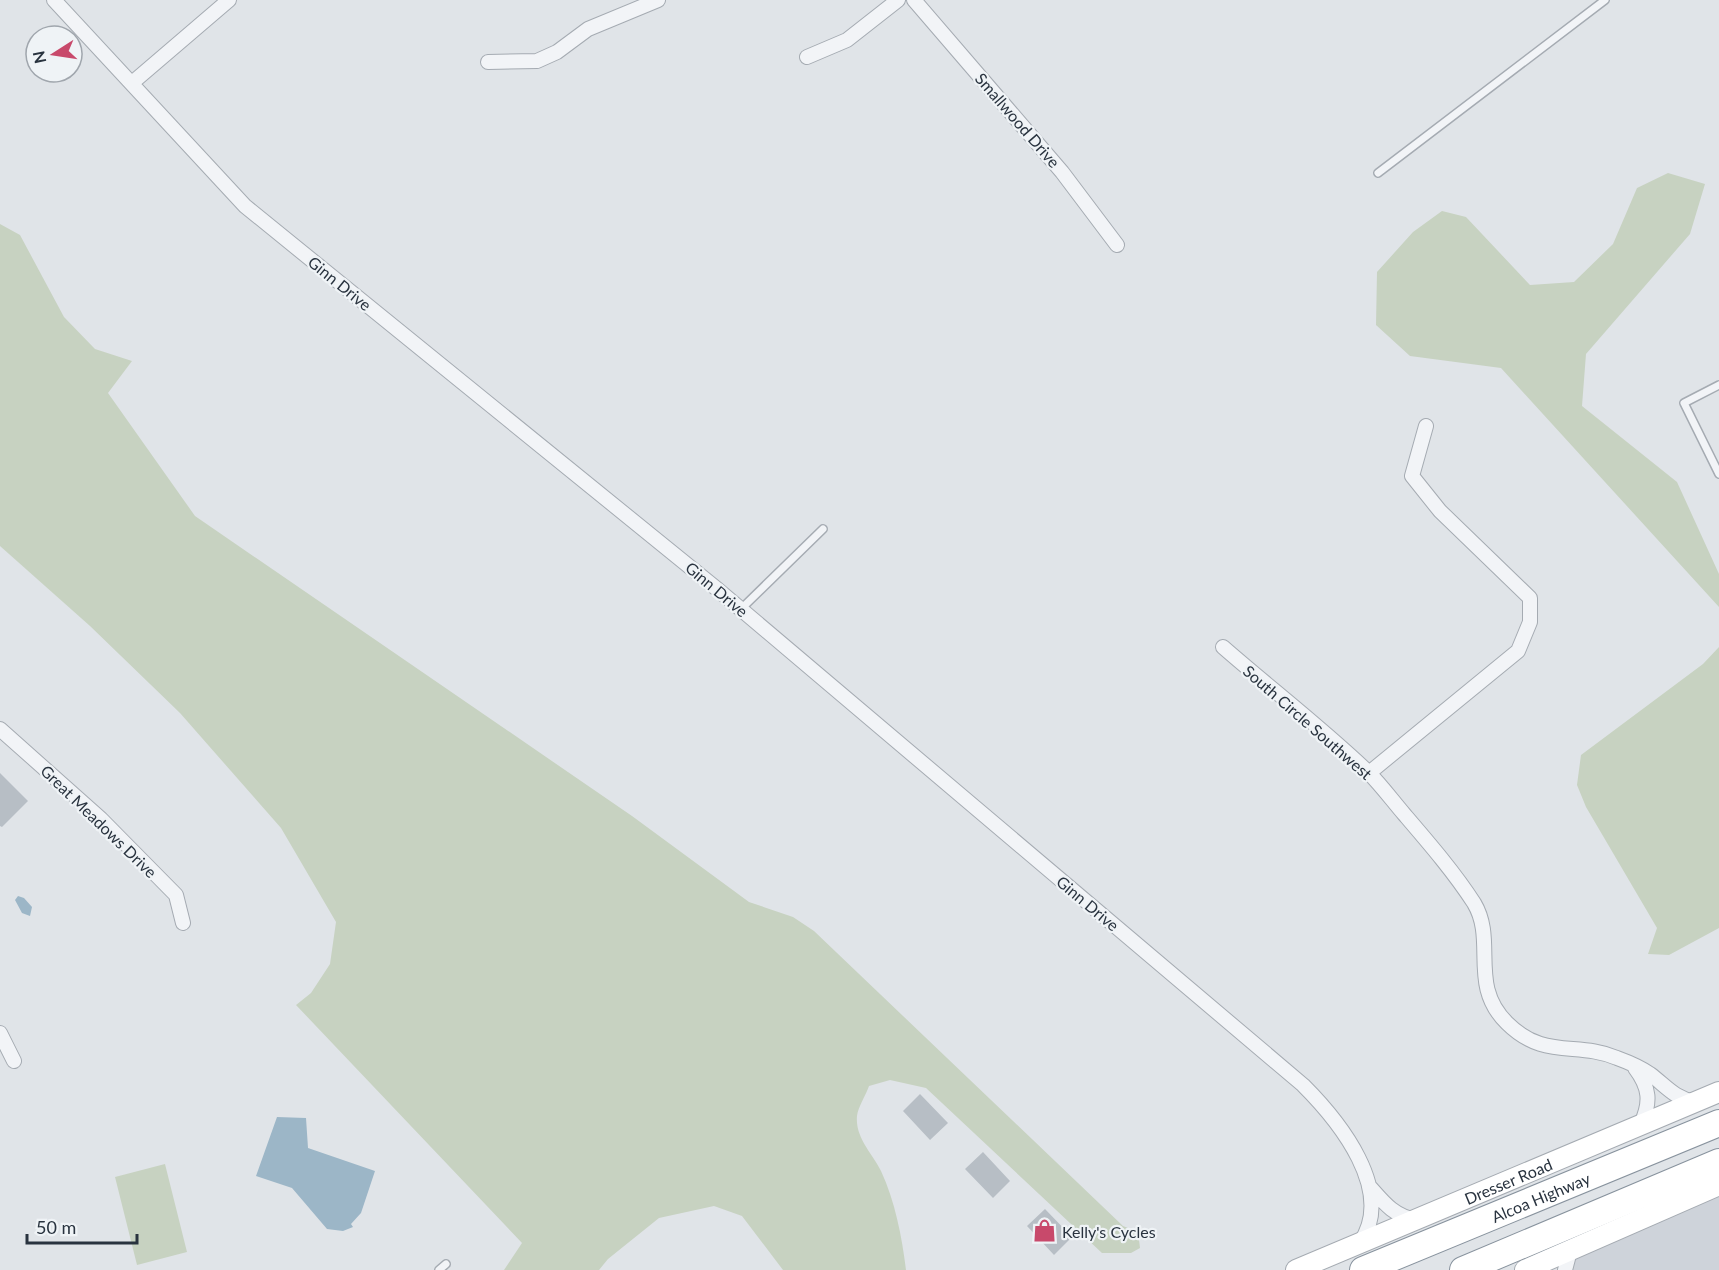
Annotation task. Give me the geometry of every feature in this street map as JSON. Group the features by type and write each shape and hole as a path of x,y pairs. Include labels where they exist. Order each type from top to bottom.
{"highway":[{"name":"Alcoa Highway","path":"1363,1270 1719,1123"},
{"path":"1463,1270 1719,1162"}],"street":[{"name":"Ginn Drive","path":"54,0 245,206 741,609 1303,1085 1340,1127 1369,1185 1387,1208 1404,1218 1417,1220"},
{"path":"132,83 228,0"},
{"path":"488,62 537,61 557,52 588,29 658,0"},
{"path":"807,57 847,40 898,0"},
{"name":"Smallwood Drive","path":"914,0 1062,172 1117,245"},
{"path":"1369,773 1518,651 1530,622 1530,598 1440,511 1412,476 1426,426"},
{"name":"South Circle Southwest","path":"1223,647 1369,773 1431,846 1474,904 1481,918 1483,973 1489,996 1497,1012 1508,1024 1525,1037 1546,1047 1606,1054 1632,1064 1647,1072 1672,1095 1695,1102"},
{"name":"Great Meadows Drive","path":"0,729 101,819 176,895 183,923"},
{"path":"0,1033 14,1061"},
{"path":"1632,1064 1648,1091 1648,1106 1641,1124"},
{"name":"Dresser Road","path":"1296,1270 1719,1092"},
{"name":"Ginn Drive","path":"1360,1243 1370,1226 1372,1209 1369,1185"},
{"path":"1525,1270 1567,1261 1719,1185"}],"lane":[{"path":"1378,173 1605,0"},
{"path":"1719,385 1684,403 1719,474"},
{"path":"741,609 823,529"},
{"path":"440,1270 446,1264"}],"shaded area":[{"path":"1719,1195 1719,1270 1569,1270 1572,1261 1584,1252"}],"green space":[{"path":"1668,173 1705,184 1690,234 1586,354 1582,406 1677,482 1719,574 1719,607 1501,368 1410,356 1376,325 1377,272 1413,232 1442,211 1466,217 1530,285 1574,282 1613,244 1637,188"},
{"path":"0,224 20,235 64,317 95,349 132,361 108,393 195,516 632,816 749,902 793,917 814,931 1123,1226 1138,1232 1140,1248 1131,1253 1102,1253 926,1088 890,1080 869,1086 858,1112 857,1124 862,1139 881,1171 890,1194 900,1232 906,1270 783,1270 742,1216 714,1206 659,1218 608,1259 599,1270 504,1270 522,1243 296,1005 311,993 330,964 336,922 281,828 180,713 90,626 0,546"},
{"path":"1719,647 1719,928 1669,955 1648,954 1657,928 1586,807 1577,785 1581,755 1703,664"},
{"path":"165,1164 187,1252 137,1265 115,1177"}],"water":[{"path":"18,896 24,898 32,907 30,916 22,913 15,900"},
{"path":"277,1117 306,1118 308,1148 375,1171 361,1213 351,1224 353,1227 343,1231 327,1229 292,1188 256,1176"}],"building":[{"path":"0,773 28,801 2,827 0,826"},
{"path":"920,1094 948,1123 930,1140 903,1111"},
{"path":"983,1152 1010,1181 993,1198 965,1169"},
{"path":"1045,1209 1072,1237 1054,1255 1027,1226"}],"place":[{"name":"Kelly's Cycles","path":"1044,1231"}]}
